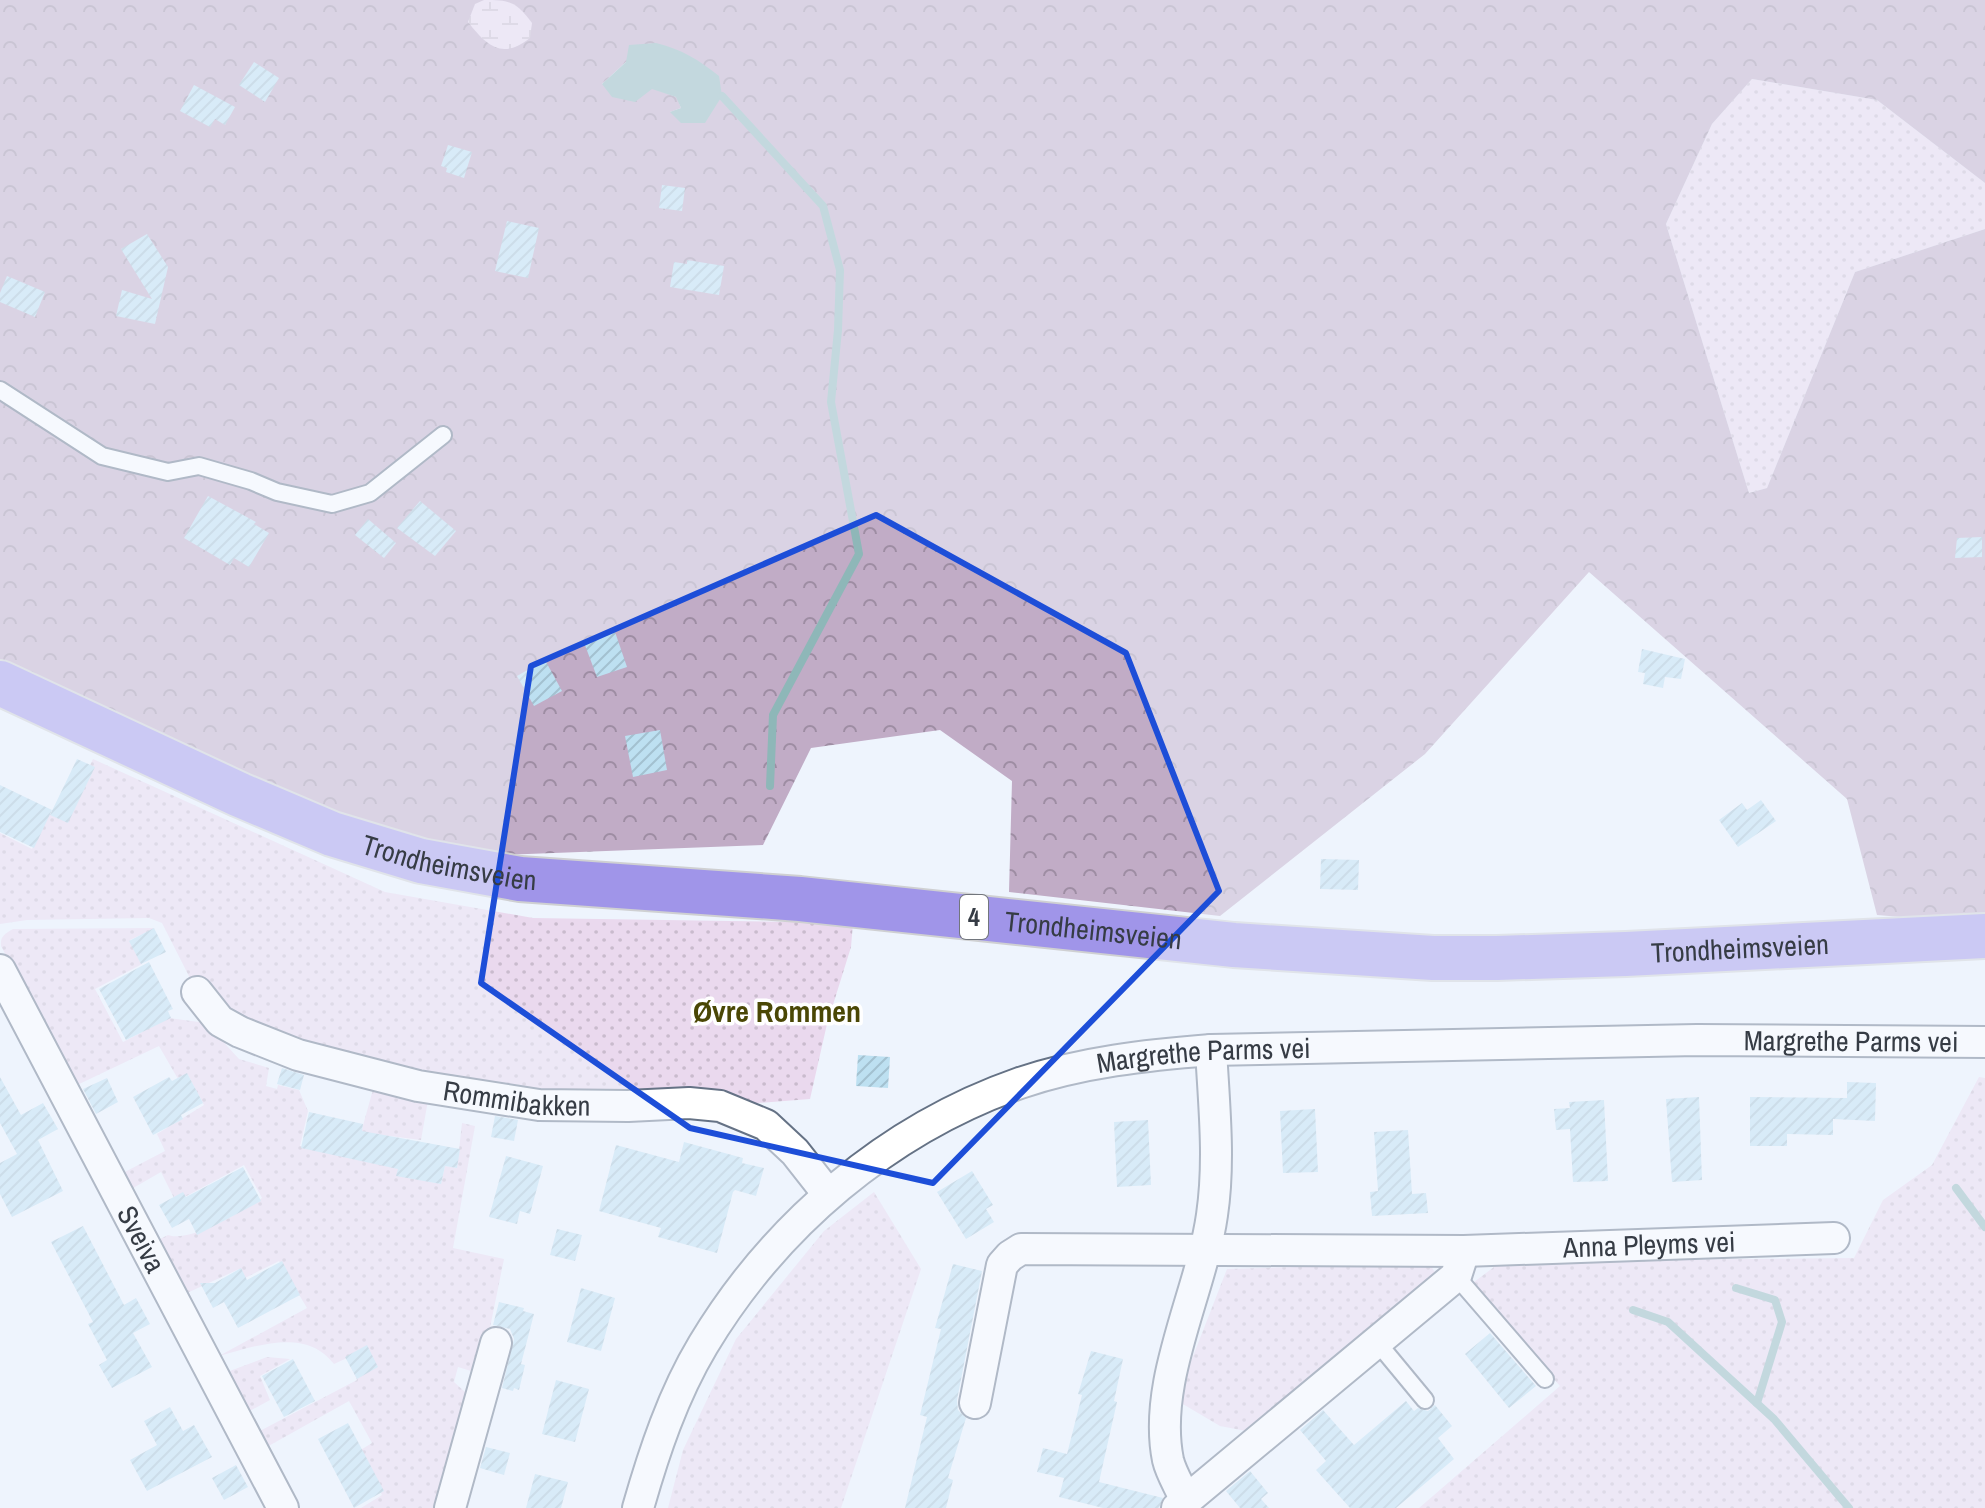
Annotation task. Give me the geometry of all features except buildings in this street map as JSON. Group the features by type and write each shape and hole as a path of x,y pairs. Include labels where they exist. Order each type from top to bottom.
{"highway":[{"name":"Trondheimsveien","path":"0,683 240,795 332,834 421,861 520,879 800,899 1234,945 1419,957 1626,954 1985,936"}],"street":[{"name":"Sveiva","path":"0,970 283,1508"},
{"name":"Rommibakken","path":"197,992 220,1021 240,1032 298,1055 418,1086 539,1105 689,1103 720,1106 766,1125 795,1152 828,1194"},
{"name":"Margrethe Parms vei","path":"638,1508 658,1443 702,1347 752,1274 790,1230 828,1194 913,1134 980,1099 1021,1083 1135,1057 1211,1050 1697,1040 1985,1042"},
{"path":"1211,1050 1216,1177 1207,1249 1171,1377 1165,1421 1168,1462 1181,1504 1377,1342 1460,1264"},
{"name":"Anna Pleyms vei","path":"975,1403 1002,1265 1021,1249 1207,1249 1460,1264 1834,1238"},
{"path":"450,1508 496,1343"}],"lane":[{"path":"0,390 102,456 168,472 199,466 277,492 332,504 370,493 443,435"},
{"path":"1460,1264 1545,1379"},
{"path":"1377,1342 1425,1400"}],"highlighted area":[{"path":"876,515 1126,653 1219,891 933,1183 690,1128 481,983 531,666"}],"green space":[{"path":"0,0 1985,0 1985,183 1877,100 1752,79 1712,124 1666,224 1749,493 1767,488 1855,272 1985,229 1985,924 1877,915 1847,799 1589,572 1425,754 1220,916 1009,892 1012,781 940,730 811,748 763,845 449,857 157,740 0,659","holes":["626,62 722,96 670,112 681,108 677,97 652,88 602,84"]},
{"path":"484,0 517,6 532,23 530,38 520,45 503,49 482,38 468,22 475,4"},
{"path":"1752,79 1877,100 1985,183 1985,229 1855,272 1767,488 1749,493 1666,224 1712,124"},
{"path":"93,759 385,892 533,918 853,923 851,947 827,1024 810,1099 720,1106 430,1089 421,1140 390,1136 386,1166 400,1168 400,1176 441,1184 445,1166 457,1168 462,1123 475,1126 453,1248 504,1259 483,1362 471,1371 458,1367 454,1382 465,1392 469,1402 444,1508 361,1508 382,1495 359,1451 372,1443 349,1401 265,1448 256,1433 357,1380 347,1358 334,1364 323,1353 309,1346 280,1342 219,1356 307,1308 279,1261 245,1278 239,1269 185,1294 156,1241 168,1235 178,1236 202,1230 230,1218 262,1198 244,1165 181,1199 175,1200 161,1172 128,1191 121,1174 165,1151 157,1134 204,1105 188,1075 178,1079 159,1046 75,1086 1,946 2,938 13,929 155,928 130,940 142,964 95,989 123,1042 169,1018 206,1023 239,1059 269,1068 266,1086 277,1089 278,1085 299,1090 308,1111 300,1146 354,1158 377,1075 298,1055 197,992 162,923 149,918 27,920 0,924 0,833 32,849 49,814 64,820"},
{"path":"1979,1077 1985,1078 1985,1508 1419,1508 1560,1386 1470,1285 1502,1261 1854,1258 1883,1200 1932,1165"},
{"path":"874,1192 921,1269 841,1508 668,1508 683,1450 736,1339 824,1231"},
{"path":"1429,1263 1438,1277 1246,1431 1220,1426 1176,1400 1227,1269"},
{"path":"267,1357 290,1359 260,1376 270,1400 246,1413 227,1372"}],"shaded area":[{"path":"656,43 674,48 719,76 722,96 705,123 681,123 670,112 681,108 676,97 652,89 635,102 612,97 602,84 626,62 629,45"}],"waterway":[{"path":"722,96 823,206 840,270 831,402 859,554 773,715 770,786"},
{"path":"1956,1188 1985,1227"},
{"path":"1736,1288 1775,1300 1782,1322 1757,1403"},
{"path":"1633,1310 1668,1322 1774,1419 1849,1508"}],"district":[{"name":"Øvre Rommen","path":"777,1012"}]}
